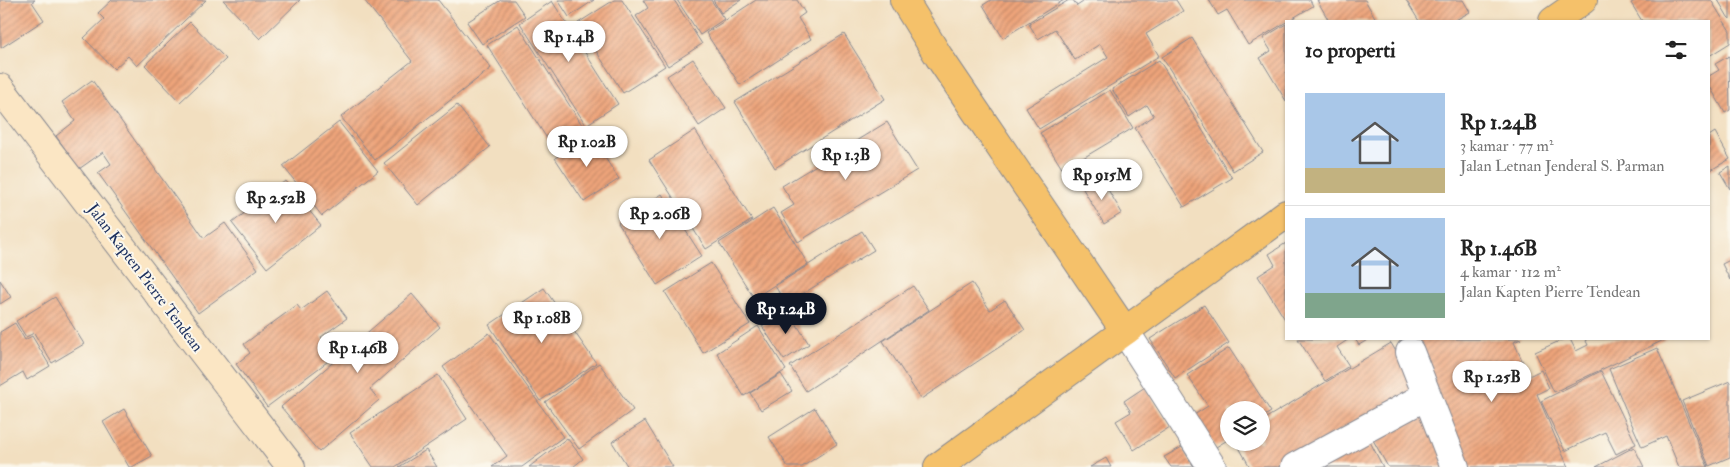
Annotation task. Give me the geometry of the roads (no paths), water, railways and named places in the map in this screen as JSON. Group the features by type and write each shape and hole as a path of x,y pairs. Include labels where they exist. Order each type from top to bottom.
{"main road":[{"path":"904,0 939,57 1125,331"},
{"path":"1554,20 1583,0"},
{"name":"Jalan Kapten Pierre Tendean","path":"0,88 290,467"},
{"path":"938,467 1285,215"}],"street":[{"path":"1125,331 1212,467"},
{"path":"1410,352 1455,467"},
{"path":"1295,467 1426,396"}]}
